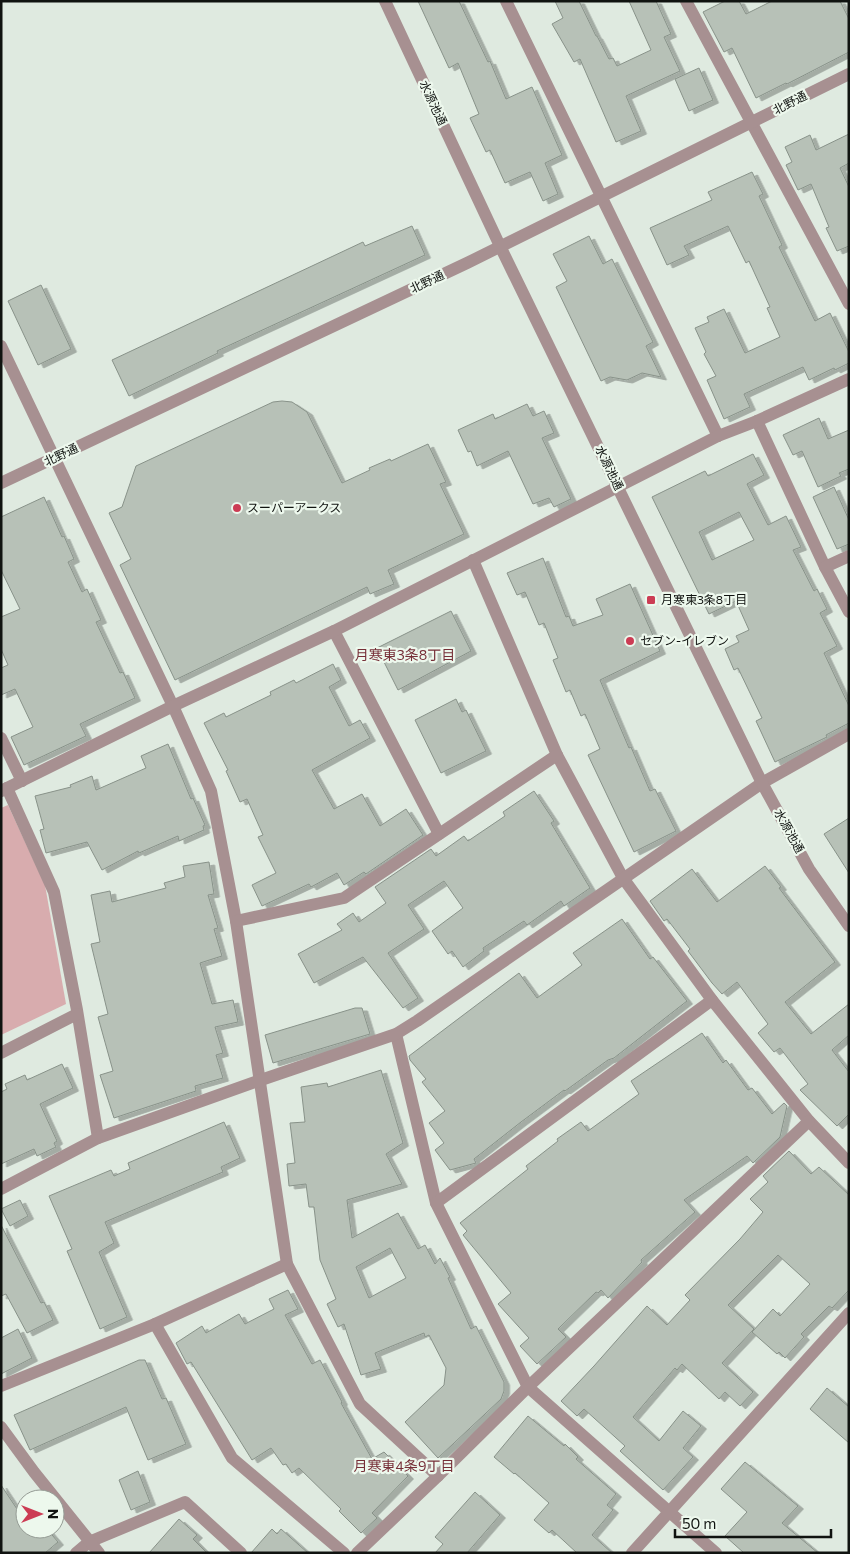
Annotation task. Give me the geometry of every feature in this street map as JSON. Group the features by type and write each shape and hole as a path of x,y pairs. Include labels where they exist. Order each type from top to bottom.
{"street":[{"name":"水源池通","path":"385,1 500,246 762,783 810,869 849,926"},
{"path":"506,1 718,436"},
{"path":"686,1 849,304"},
{"name":"北野通","path":"1,483 601,198 849,74"},
{"path":"1,346 173,706 211,791 236,922 258,1081 287,1264 360,1404 438,1476"},
{"path":"98,1138 54,892 4,790 173,706 334,631 718,436 757,421 849,378"},
{"path":"757,421 849,612"},
{"path":"826,567 849,556"},
{"path":"473,560 557,755 623,878 712,1000 809,1122 849,1163"},
{"path":"334,631 439,834"},
{"path":"1,1189 98,1138 396,1034 418,1021 762,783 849,734"},
{"path":"1,738 22,781"},
{"path":"236,922 344,898 557,755"},
{"path":"436,1203 712,1000"},
{"path":"1,1053 77,1014"},
{"path":"396,1034 436,1203 528,1387 716,1553"},
{"path":"357,1553 528,1387 809,1122"},
{"path":"1,1386 155,1324 287,1264"},
{"path":"632,1553 849,1313"},
{"path":"155,1324 232,1458 344,1553"},
{"path":"1,1427 34,1472 99,1553"},
{"path":"76,1553 89,1542 185,1502 241,1553"}],"shaded area":[{"path":"8,805 45,885 66,1004 1,1035 1,808"}],"building":[{"path":"418,1 459,1 488,62 490,61 506,99 532,87 562,155 545,163 558,194 543,201 530,172 505,183 490,150 486,152 470,118 479,114 458,63 449,68"},
{"path":"555,1 579,1 609,59 613,58 617,66 651,50 629,1 656,1 671,34 664,37 680,71 626,96 641,131 616,142 580,59 574,62 552,24 563,18"},
{"path":"725,1 739,1 746,14 772,1 840,1 849,19 849,52 756,98 732,48 724,52 703,12"},
{"path":"699,68 713,100 689,111 675,79"},
{"path":"849,134 849,163 840,168 849,187 849,246 837,251 826,228 829,227 811,184 798,190 786,165 792,162 785,147 810,135 816,150"},
{"path":"752,172 763,194 759,196 782,245 779,247 815,321 830,313 849,352 849,363 809,380 803,367 744,394 750,407 724,419 707,380 716,376 704,354 706,352 695,328 709,322 707,317 724,309 745,353 780,337 767,308 770,307 749,261 746,263 728,226 684,246 689,255 667,265 650,228 712,200 708,192"},
{"path":"412,226 425,255 217,351 218,353 129,396 112,360 363,242 365,246"},
{"path":"589,236 603,264 612,259 653,342 646,346 661,377 642,373 627,380 610,377 601,381 556,287 567,281 553,254"},
{"path":"41,285 71,349 38,365 8,301"},
{"path":"273,402 292,402 307,412 342,483 370,470 369,468 390,459 391,461 428,444 446,482 440,484 464,534 388,570 394,584 370,594 367,587 175,680 120,565 131,559 109,513 122,507 136,466"},
{"path":"527,404 533,416 544,411 554,433 542,438 571,499 554,507 549,498 533,504 508,451 477,466 471,451 468,452 458,430 493,414 495,419"},
{"path":"819,418 828,439 849,430 849,469 839,473 841,476 818,487 802,451 793,455 783,435"},
{"path":"753,454 764,475 747,484 768,525 786,516 801,547 793,550 814,591 817,589 827,609 820,613 837,646 824,653 849,706 849,723 826,735 827,737 775,762 756,721 762,718 738,668 734,670 725,649 739,642 736,636 749,630 736,601 709,614 652,497 705,471 708,476","holes":["739,512 754,540 712,560 699,532"]},
{"path":"834,487 849,520 849,544 837,549 813,497"},
{"path":"44,497 74,559 68,562 82,592 87,589 101,620 96,622 120,673 123,672 135,698 80,724 86,736 24,765 11,737 33,727 15,689 1,695 1,668 8,665 1,649 1,617 20,609 1,570 1,517"},
{"path":"543,558 566,617 569,616 573,626 603,615 596,599 630,584 660,651 600,680 650,791 655,789 676,831 634,852 588,755 600,749 585,714 581,716 570,690 566,692 553,660 558,658 544,623 539,625 525,592 517,595 507,573"},
{"path":"451,611 471,651 398,690 377,648"},
{"path":"333,664 341,680 329,687 349,726 360,720 370,738 312,770 334,809 362,794 380,826 406,809 423,835 366,874 364,872 344,885 337,873 311,887 309,884 262,906 252,885 276,873 258,837 263,835 247,799 240,802 226,771 228,770 204,723 224,713 226,717 271,695 270,692 294,680 296,683"},
{"path":"456,699 462,712 466,710 486,751 441,773 415,720"},
{"path":"168,744 191,799 193,798 205,825 203,826 204,830 179,841 178,836 139,853 138,851 102,870 87,842 46,853 40,830 44,829 35,796 71,787 70,785 92,776 96,790 146,768 141,756"},
{"path":"534,791 554,821 551,823 590,888 564,906 561,901 527,925 524,921 483,948 484,951 463,967 452,951 448,954 432,931 463,908 444,881 408,905 424,929 388,953 418,998 403,1008 363,957 314,983 298,954 342,930 337,924 353,913 359,922 386,903 375,887 431,849 436,856 464,836 468,841 505,816 503,812"},
{"path":"849,818 849,873 824,834"},
{"path":"209,862 214,894 208,895 218,928 214,929 222,956 200,963 212,1004 233,1000 238,1022 215,1027 223,1053 216,1055 223,1078 195,1086 196,1091 114,1118 100,1075 113,1071 98,1017 108,1014 91,944 100,942 91,895 110,891 112,902 166,888 164,883 185,877 183,866"},
{"path":"765,866 781,887 779,888 835,962 785,1002 811,1034 849,1004 849,1035 832,1050 849,1072 849,1114 837,1126 800,1090 808,1084 780,1048 774,1052 758,1033 768,1024 737,982 722,994 688,951 690,949 667,919 664,921 650,901 692,869 717,902"},
{"path":"622,919 650,959 653,957 687,1001 614,1058 608,1060 564,1090 521,1122 474,1159 476,1163 450,1170 435,1150 444,1143 429,1123 445,1111 422,1082 426,1079 410,1060 409,1056 519,973 537,998 582,965 573,953"},
{"path":"355,1008 362,1008 370,1034 273,1063 265,1035"},
{"path":"702,1033 723,1063 726,1060 748,1090 752,1088 772,1114 784,1103 787,1106 780,1137 753,1163 747,1156 684,1200 695,1212 641,1260 642,1262 608,1298 601,1290 598,1293 596,1292 558,1329 566,1337 537,1364 520,1346 529,1338 498,1304 511,1293 463,1235 467,1231 460,1223 528,1169 526,1166 558,1141 557,1139 581,1122 588,1131 639,1094 631,1081"},
{"path":"62,1064 73,1088 40,1104 57,1141 54,1143 56,1147 37,1156 34,1149 1,1164 1,1092 7,1089 5,1084 25,1075 27,1080"},
{"path":"381,1070 403,1143 386,1154 402,1184 347,1200 352,1238 398,1213 418,1249 425,1245 435,1264 440,1258 450,1277 448,1278 471,1329 476,1326 504,1382 504,1391 501,1399 438,1458 405,1422 444,1385 446,1368 429,1335 425,1337 424,1333 375,1353 381,1369 361,1375 344,1324 338,1327 327,1304 336,1299 320,1260 314,1207 309,1207 306,1184 289,1186 287,1164 295,1163 290,1123 305,1122 301,1087 327,1083 328,1087","holes":["390,1248 406,1278 369,1298 356,1267"]},
{"path":"224,1122 240,1158 221,1167 223,1172 105,1222 114,1243 99,1252 127,1317 100,1329 67,1251 72,1249 49,1196 111,1170 114,1176 130,1169 128,1163"},
{"path":"789,1151 811,1174 819,1167 849,1195 849,1290 832,1308 829,1306 801,1334 804,1337 785,1358 779,1352 777,1354 752,1332 773,1309 780,1316 810,1284 778,1255 728,1305 754,1329 722,1363 753,1392 740,1406 725,1392 719,1399 682,1364 677,1370 675,1368 633,1417 659,1441 683,1411 701,1426 683,1448 693,1457 663,1490 620,1451 625,1446 584,1409 577,1416 561,1401 647,1306 667,1325 690,1300 685,1295 740,1239 763,1212 750,1199 768,1182 763,1176"},
{"path":"20,1200 28,1216 10,1226 1,1209"},
{"path":"1,1225 41,1303 44,1302 53,1320 27,1333 6,1294 1,1296"},
{"path":"288,1290 298,1309 285,1315 312,1364 320,1360 372,1459 384,1452 408,1476 372,1513 377,1518 361,1533 339,1511 341,1509 299,1468 292,1473 286,1464 283,1465 271,1448 252,1460 191,1362 187,1364 176,1343 202,1326 206,1333 239,1314 245,1324 274,1309 269,1299"},
{"path":"18,1329 32,1358 1,1374 1,1338"},
{"path":"139,1360 145,1360 162,1399 166,1398 186,1444 148,1460 126,1407 30,1450 14,1415"},
{"path":"827,1388 849,1407 849,1443 810,1409"},
{"path":"528,1416 564,1446 565,1444 578,1457 576,1459 616,1494 607,1505 613,1510 592,1535 612,1553 577,1553 552,1530 549,1533 534,1520 549,1503 494,1457"},
{"path":"745,1462 798,1506 782,1523 818,1553 744,1553 725,1536 747,1512 721,1489"},
{"path":"138,1471 150,1502 131,1510 119,1480"},
{"path":"1,1485 15,1506 15,1539 55,1539 58,1542 45,1553 1,1553"},
{"path":"475,1492 500,1515 467,1553 435,1553 443,1544 435,1537"},
{"path":"179,1519 197,1535 193,1539 207,1553 149,1553"},
{"path":"272,1529 277,1534 281,1529 308,1553 251,1553"}],"place":[{"name":"スーパーアークス","path":"237,508"},
{"name":"月寒東3条8丁目","path":"651,600"},
{"name":"セブン-イレブン","path":"630,641"}],"district":[{"name":"月寒東3条8丁目","path":"405,655"},
{"name":"月寒東4条9丁目","path":"404,1466"}]}
